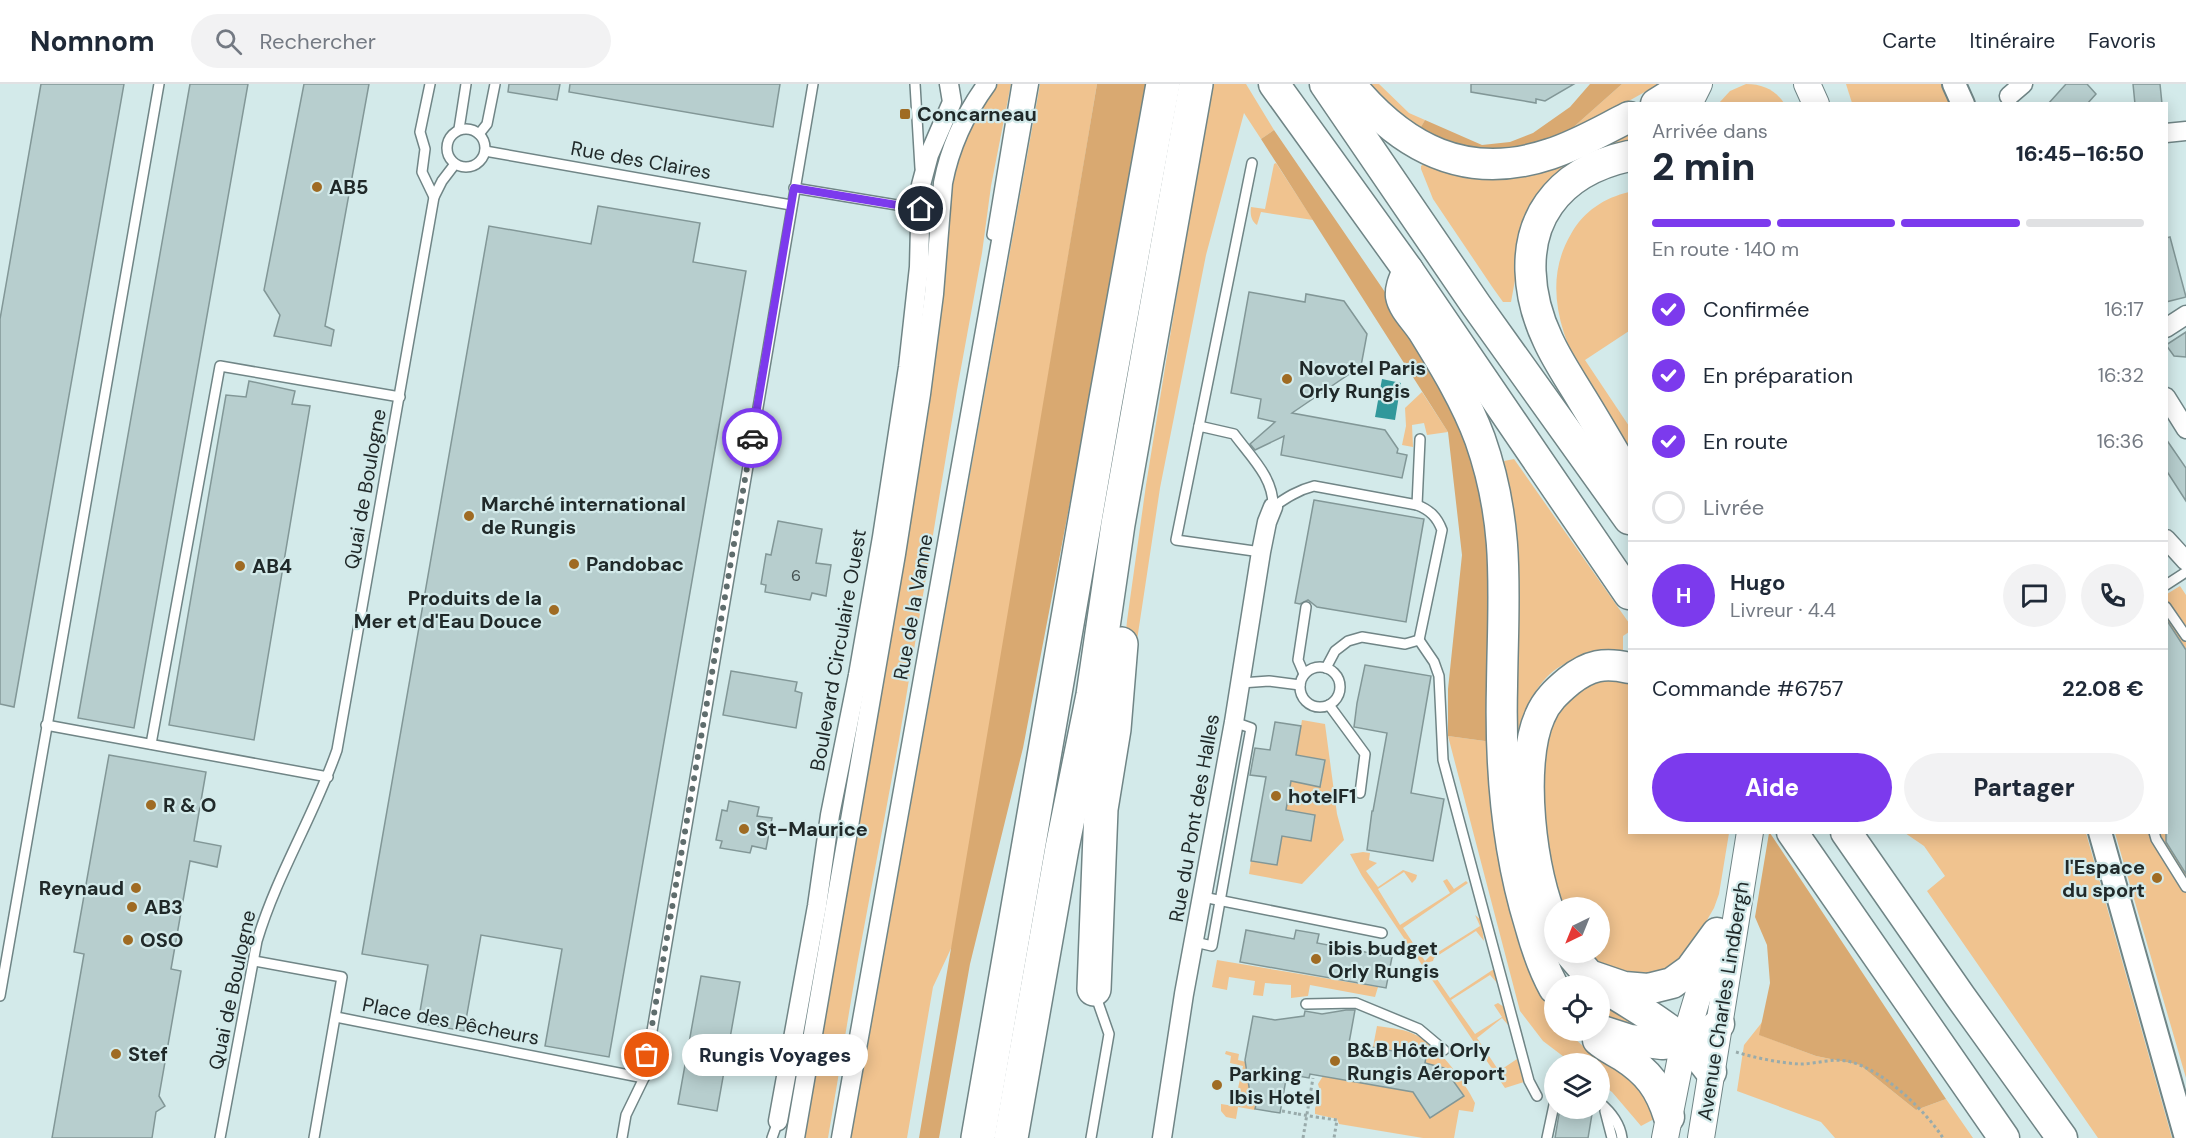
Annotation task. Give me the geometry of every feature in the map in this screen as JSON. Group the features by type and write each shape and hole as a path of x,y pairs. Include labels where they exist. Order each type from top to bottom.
{"highway":[{"path":"978,1138 1162,84"},
{"path":"1011,1138 1062,848 1093,695 1118,524 1196,84"},
{"path":"1274,84 1408,270 1628,593"},
{"path":"1325,84 1476,305 1628,518"},
{"path":"1350,84 1398,133 1439,155 1486,165 1509,165 1552,154 1628,117"},
{"path":"1659,102 1688,84"},
{"path":"1628,156 1594,166 1567,184 1547,206 1534,233 1530,264 1537,310 1547,339 1628,476"},
{"path":"1533,291 1538,258 1559,214 1586,189 1614,177 1628,174"},
{"path":"1408,270 1403,284 1402,299 1465,405 1489,462 1496,492 1505,567 1502,765 1506,809 1520,892 1539,957 1548,975"},
{"path":"1094,989 1101,809 1114,729 1129,549 1118,524"},
{"path":"1545,897 1538,875 1528,799 1531,741 1540,715 1554,693 1578,674 1601,664 1628,669"},
{"path":"1793,834 2004,1138"},
{"path":"1847,834 2062,1138"},
{"path":"1610,981 1636,989 1659,987 1672,983 1690,970 1717,933"},
{"path":"1579,963 1589,975"},
{"path":"1610,991 1654,1018 1700,1056 1711,1072"},
{"path":"1610,1034 1641,1042 1662,1044 1701,1040 1719,1024"},
{"path":"1600,1041 1632,1062 1652,1080 1661,1094 1667,1127"}],"main road":[{"path":"1688,84 1689,102"},
{"path":"1690,102 1699,84"},
{"path":"1807,84 1815,102"},
{"name":"Avenue Charles Lindbergh","path":"1701,1138 1750,834"},
{"name":"Avenue Charles Lindbergh","path":"1667,1127 1684,1042 1733,881 1745,863"}],"street":[{"name":"Boulevard Circulaire Ouest","path":"775,1130 817,906 830,815 858,675 884,526 908,367 919,267 921,185 929,155 952,102 950,84"},
{"path":"795,1138 894,566 921,394 934,294 945,170 966,114 987,84"},
{"name":"Rue de la Vanne","path":"841,1138 1029,84"},
{"path":"1954,84 1962,102"},
{"path":"2168,134 2186,131"},
{"path":"2168,327 2186,315"},
{"path":"2168,401 2186,429"},
{"name":"Rue du Pont des Halles","path":"1162,1138 1195,942 1212,899 1234,722 1261,552 1267,522 1273,507"},
{"path":"2168,541 2186,561"},
{"path":"2101,834 2186,1138"}],"lane":[{"path":"0,996 159,84"},
{"path":"430,84 420,132 425,149 422,172 434,197"},
{"path":"459,129 466,84"},
{"path":"479,134 487,124 495,84"},
{"path":"622,1138 626,1114 644,1078 813,84"},
{"path":"915,84 921,185"},
{"path":"992,235 1017,84"},
{"path":"459,129 472,129 479,134 484,142 481,160 476,164 463,167 455,164 448,156 447,143 454,132 459,129"},
{"name":"Rue des Claires","path":"484,151 791,205"},
{"path":"1252,163 1176,540 1261,552"},
{"path":"434,197 442,181 455,164"},
{"path":"794,188 921,209"},
{"name":"Quai de Boulogne","path":"220,1138 257,941 272,897 328,777 337,750 434,197"},
{"path":"151,744 220,366 400,397"},
{"path":"1199,426 1234,434 1267,478 1271,487 1273,507 1302,489 1314,486 1426,508 1434,515 1442,530 1419,640 1434,662 1439,675 1443,760 1529,1081 1537,1095"},
{"path":"1417,505 1420,439"},
{"path":"2168,584 2186,572"},
{"path":"1304,675 1298,660 1306,607"},
{"path":"2168,610 2186,636"},
{"path":"1326,668 1335,651 1348,641 1362,637 1405,644 1419,640"},
{"path":"1318,667 1326,668 1338,678 1339,694 1329,705 1314,706 1307,703 1302,696 1300,685 1304,675 1310,670 1318,667"},
{"path":"1241,683 1269,681 1300,685"},
{"path":"1329,705 1365,754 1360,793"},
{"path":"46,725 328,777"},
{"path":"2155,834 2186,887"},
{"path":"1212,899 1382,933"},
{"path":"254,961 342,976 336,1017"},
{"path":"1091,1138 1108,1034 1094,989"},
{"path":"1306,1004 1356,1004 1419,1029 1444,1050"},
{"name":"Place des Pêcheurs","path":"315,1138 336,1017 644,1078"},
{"path":"1610,1113 1621,1130 1622,1138"},
{"path":"1547,1138 1551,1119"},
{"path":"1606,1119 1612,1138"}],"path":[{"path":"1734,1051 1801,1064 1835,1060 1851,1061 1890,1081 1937,1128 1943,1138"},
{"path":"1303,1138 1313,1078"},
{"path":"1282,1111 1337,1120 1334,1138"}],"shaded area":[{"path":"998,84 1011,84 991,186 982,253 899,740 857,965 828,1138 803,1138 950,181 969,130 982,106"},
{"path":"1040,84 1097,84 954,942 933,987 907,1138 851,1138"},
{"path":"1097,84 1150,84 1023,748 970,964 939,1138 919,1138"},
{"path":"1211,84 1246,84 1274,130 1261,139 1244,113 1206,255 1160,488 1113,799 1107,824 1127,621 1146,485"},
{"path":"1366,84 1379,84 1409,113 1425,120 1418,132"},
{"path":"1590,84 1622,84 1559,140 1476,155 1418,132 1425,120 1482,145 1510,142 1533,133 1570,107"},
{"path":"1622,84 1659,84 1559,140"},
{"path":"1746,84 1758,85 1777,95 1783,102 1720,102 1730,91"},
{"path":"1846,84 1941,84 1952,102 1852,102"},
{"path":"1274,130 1400,314 1472,447 1488,520 1492,742 1448,736 1448,689 1462,555 1448,432 1261,139"},
{"path":"1628,134 1628,146 1524,231 1511,302 1503,302 1433,199 1421,169 1425,163"},
{"path":"1276,163 1313,220 1261,212 1257,225 1253,221 1251,207 1265,209"},
{"path":"1628,192 1628,332 1585,360 1628,424 1628,452 1598,404 1570,348 1560,320 1556,291 1559,262 1571,234 1588,212 1611,198"},
{"path":"1422,392 1448,432 1427,435 1424,423 1412,425 1413,447 1402,445 1406,426 1405,408"},
{"path":"1514,459 1628,622 1628,633 1623,636 1623,653 1582,657 1560,666 1536,691 1522,723 1511,775 1519,560 1516,522 1504,461"},
{"name":"l'Espace du sport","path":"2180,586 2186,595 2186,1078 2115,834 2168,834 2168,593"},
{"path":"1628,678 1628,834 1729,834 1719,894 1714,908 1681,965 1635,977 1599,963 1610,963 1610,897 1556,897 1537,803 1549,717 1587,679"},
{"path":"1302,720 1325,724 1337,814 1344,840 1302,884 1249,874 1251,861 1282,836 1311,840 1315,815 1286,810 1291,781 1321,786 1325,761 1296,755"},
{"path":"1448,736 1492,742 1539,989 1544,998 1544,1041 1577,1041 1593,1053 1559,1053 1543,1041 1520,1011"},
{"path":"1771,834 1946,1099 1916,1110 1860,1065 1816,1056 1759,1035 1770,983 1767,945 1755,917"},
{"path":"1906,834 2086,834 2172,1138 2098,1138 1927,891 1945,876 1924,846"},
{"path":"1370,853 1369,860 1377,863 1366,871 1378,887 1403,870 1417,875 1412,883 1404,872 1378,889 1400,925 1450,893 1443,881 1447,879 1454,889 1466,881 1468,883 1403,928 1425,961 1480,926 1475,915 1481,920 1484,941 1476,931 1434,958 1433,961 1426,963 1450,998 1494,969 1498,984 1490,975 1451,1000 1475,1034 1502,1017 1494,1005 1498,1003 1504,1007 1509,1026 1502,1018 1477,1038 1499,1071 1517,1059 1524,1082 1505,1088 1362,876 1350,854"},
{"path":"1217,960 1378,987 1375,997 1310,985 1308,996 1291,998 1291,985 1265,983 1263,996 1253,995 1255,981 1229,977 1227,990 1212,987"},
{"path":"1610,1000 1657,1031 1618,1027 1610,1022"},
{"path":"1763,1021 1760,1035 1816,1056 1860,1065 1916,1110 1946,1099 1973,1138 1835,1138 1821,1122 1737,1091 1744,1045"},
{"path":"1377,1026 1408,1032 1426,1041 1443,1056 1465,1085 1475,1103 1473,1112 1459,1110 1454,1138 1423,1138 1339,1124 1337,1119 1315,1114 1315,1108 1321,1095 1318,1084 1323,1076 1419,1093 1418,1100 1430,1118 1464,1096 1449,1074 1432,1085 1423,1073 1426,1057 1373,1047"},
{"path":"1226,1051 1239,1054 1238,1060 1246,1062 1251,1100 1257,1101 1255,1110 1238,1107 1236,1119 1226,1117 1221,1111 1221,1104 1234,1106 1243,1066 1230,1063 1231,1056 1225,1054"},
{"path":"1610,1065 1645,1089 1656,1118 1641,1126 1610,1091"}],"water":[{"path":"1382,379 1401,383 1395,420 1375,417"}],"building":[{"path":"41,84 124,84 14,707 0,704 0,319"},
{"path":"190,84 248,84 134,728 78,718"},
{"name":"AB5","path":"304,84 369,84 325,326 334,330 331,346 274,336 280,315 264,290"},
{"path":"509,84 560,84 557,100 508,92"},
{"path":"570,84 780,84 773,127 569,92"},
{"path":"1471,84 1574,84 1545,101 1536,99 1536,103 1471,92"},
{"path":"2066,84 2087,84 2096,94 2089,102 2050,102"},
{"path":"2133,84 2160,84 2162,102 2135,102"},
{"name":"Produits de la Mer et d'Eau Douce","path":"598,206 700,223 693,262 746,271 609,1057 545,1046 562,949 481,935 464,1031 418,1023 428,965 362,954 489,226 591,244"},
{"path":"2170,237 2186,297 2168,302 2168,238"},
{"name":"Novotel Paris Orly Rungis","path":"1249,292 1305,302 1306,294 1344,301 1367,334 1361,366 1292,413 1385,430 1398,449 1397,453 1407,455 1402,478 1281,455 1284,436 1255,450 1250,444 1275,422 1258,418 1261,399 1231,393"},
{"path":"2186,332 2186,357 2174,356 2168,344"},
{"name":"AB4","path":"249,381 295,391 292,404 310,406 254,740 169,725 226,395 246,397"},
{"path":"2168,442 2186,468 2186,501 2168,473"},
{"path":"1314,500 1424,519 1406,622 1317,607 1308,600 1300,604 1295,603"},
{"path":"778,521 822,529 816,563 831,565 826,596 812,593 810,600 765,592 766,585 761,584 766,554 771,555"},
{"path":"2168,622 2186,650 2186,874 2166,842 2166,834 2168,834"},
{"path":"1365,665 1431,676 1411,793 1444,799 1433,861 1367,850 1387,733 1354,727"},
{"path":"731,671 797,682 795,691 802,693 796,728 723,715"},
{"name":"hotelF1","path":"1275,722 1301,726 1296,755 1325,760 1320,787 1291,781 1286,810 1315,815 1311,841 1282,836 1277,865 1251,861 1266,777 1250,775 1255,748 1270,750"},
{"path":"109,755 206,772 194,841 221,846 217,867 190,861 171,969 181,971 159,1096 165,1106 156,1112 152,1138 52,1138 84,954 74,952"},
{"name":"St-Maurice","path":"729,801 759,807 757,816 772,818 766,849 752,846 750,853 720,848 722,841 716,840 722,810 727,811"},
{"name":"ibis budget Orly Rungis","path":"1246,930 1294,939 1296,930 1319,934 1317,943 1392,957 1386,988 1240,962"},
{"path":"701,976 740,982 717,1111 678,1104"},
{"name":"B&B Hôtel Orly Rungis Aéroport","path":"1355,1010 1349,1043 1426,1057 1425,1063 1444,1068 1464,1096 1430,1118 1413,1092 1310,1074 1309,1078 1287,1074 1280,1113 1255,1109 1257,1101 1251,1100 1245,1060 1253,1016 1275,1020 1304,1016 1305,1011 1322,1014"},
{"path":"1558,1119 1591,1119 1588,1138 1555,1138"}],"way so far":[{"path":"647,1055 752,438"}],"place":[{"name":"Concarneau","path":"905,114"},
{"name":"AB5","path":"317,187"},
{"name":"Novotel Paris Orly Rungis","path":"1287,379"},
{"name":"Marché international de Rungis","path":"469,516"},
{"name":"Pandobac","path":"574,564"},
{"name":"AB4","path":"240,566"},
{"name":"Produits de la Mer et d'Eau Douce","path":"554,610"},
{"name":"hotelF1","path":"1276,796"},
{"name":"R & O","path":"151,805"},
{"name":"St-Maurice","path":"744,829"},
{"name":"l'Espace du sport","path":"2157,878"},
{"name":"Reynaud","path":"136,888"},
{"name":"AB3","path":"132,907"},
{"name":"OSO","path":"128,940"},
{"name":"ibis budget Orly Rungis","path":"1316,959"},
{"name":"Stef","path":"116,1054"},
{"name":"Rungis Voyages","path":"647,1055"},
{"name":"B&B Hôtel Orly Rungis Aéroport","path":"1335,1061"},
{"name":"Parking Ibis Hotel","path":"1217,1085"}],"route":[{"path":"752,438 794,188 921,209"}]}
